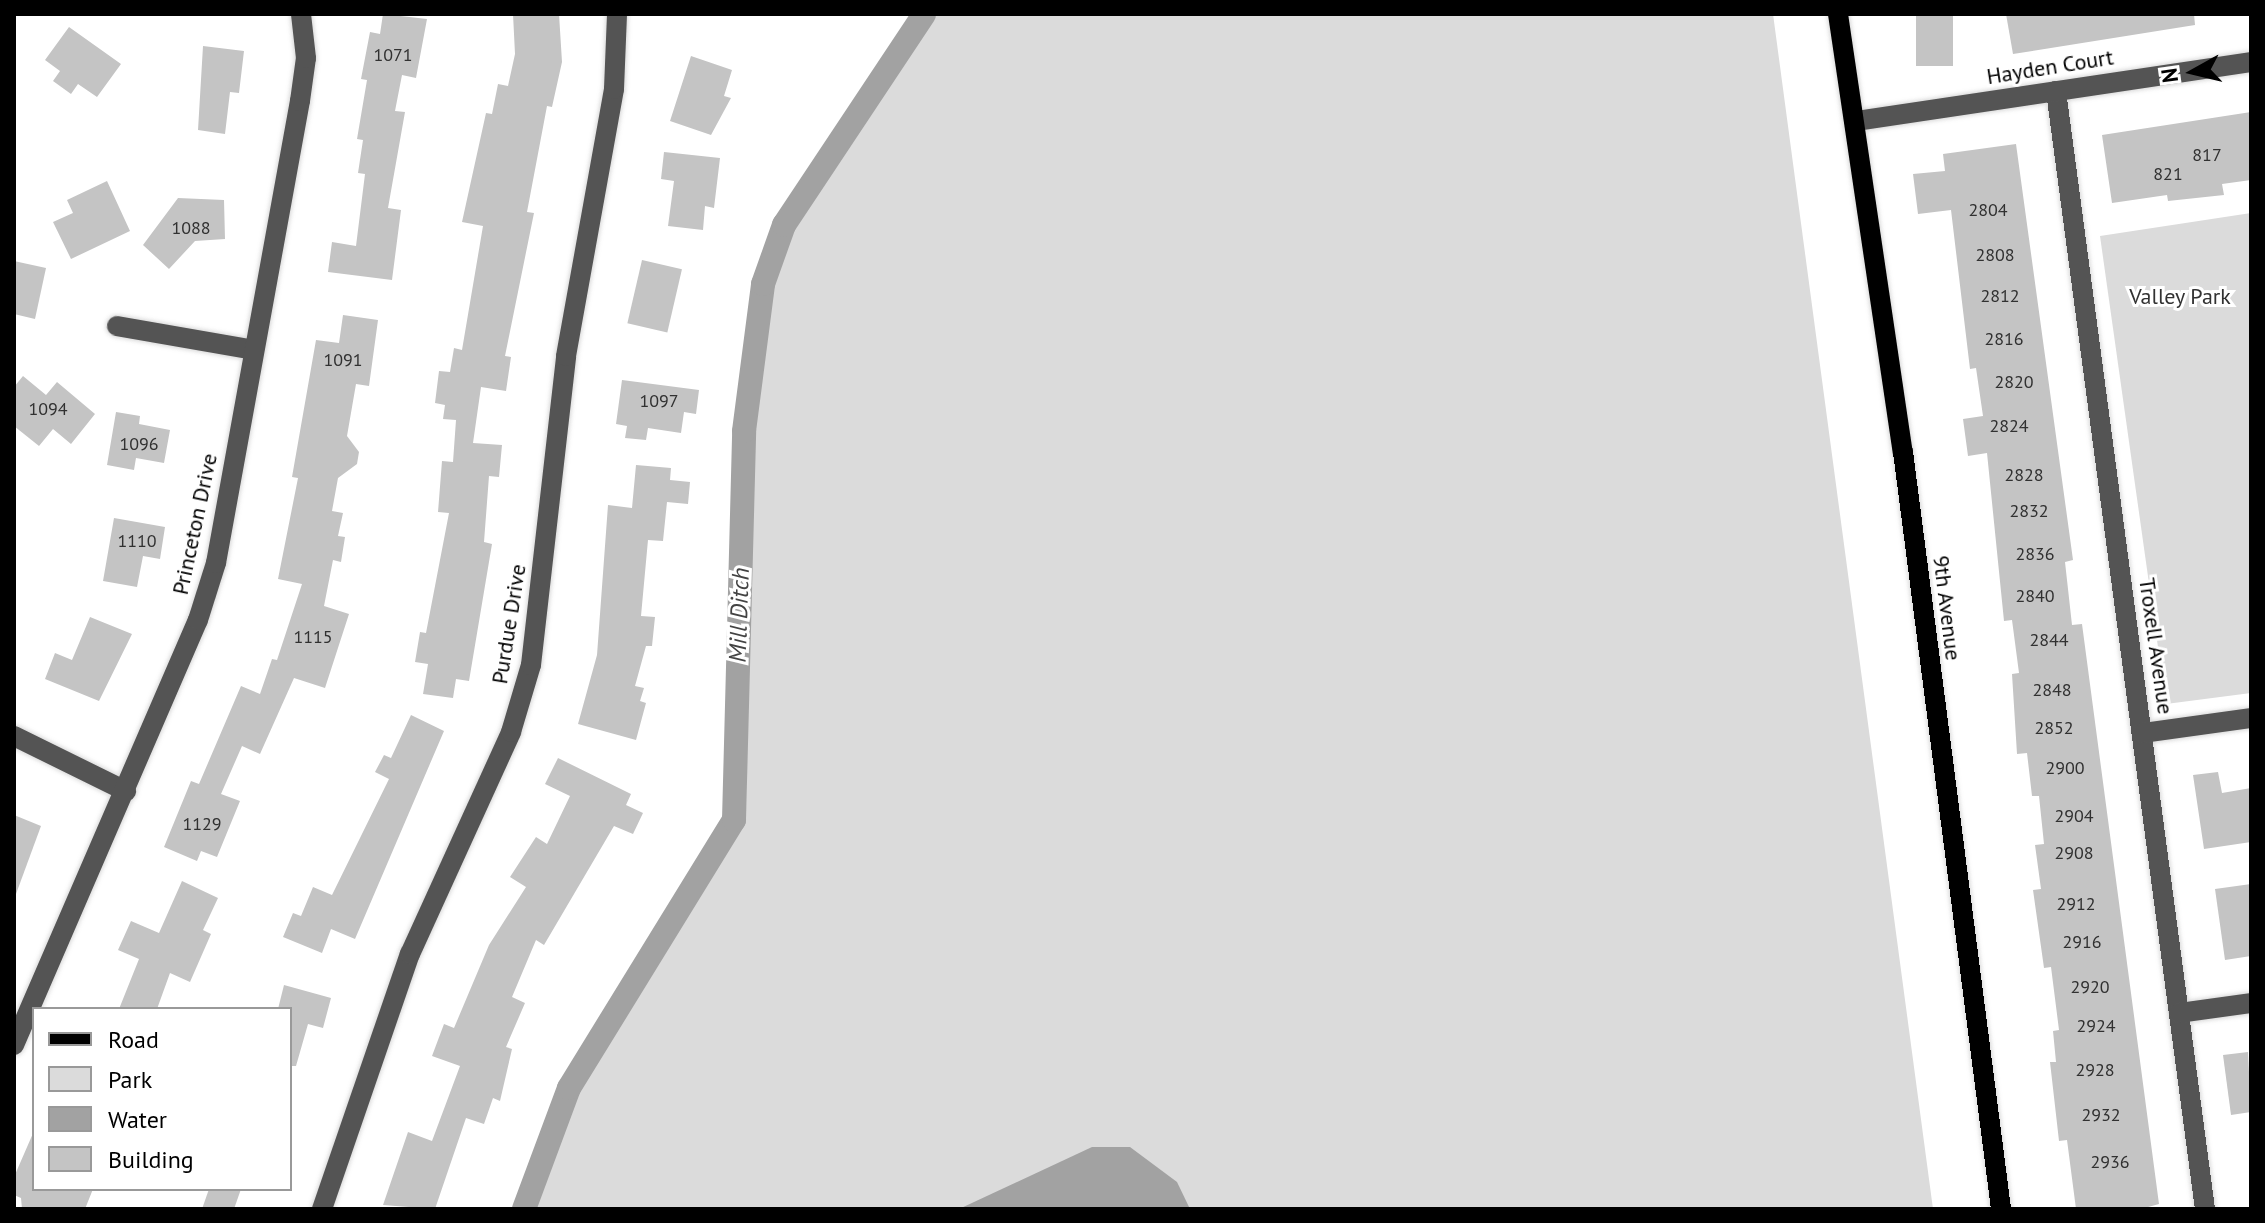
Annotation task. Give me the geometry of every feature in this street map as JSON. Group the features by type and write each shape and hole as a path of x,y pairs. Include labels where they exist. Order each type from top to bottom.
{"main road":[{"name":"9th Avenue","path":"1838,14 1857,121 2001,1209"}],"street":[{"name":"Princeton Drive","path":"14,1045 198,620 216,563 300,101 306,58 301,14"},
{"name":"Purdue Drive","path":"322,1209 410,954 511,732 531,665 566,356 614,89 617,14"},
{"name":"Hayden Court","path":"1857,121 2251,62"},
{"name":"Troxell Avenue","path":"2056,91 2205,1209"},
{"path":"117,326 254,350"},
{"path":"2143,733 2251,718"},
{"path":"14,736 126,791"},
{"path":"2179,1013 2251,1003"}],"green space":[{"path":"935,14 1773,14 1933,1209 531,1209 589,1067 746,813 750,425 771,287 787,237"},
{"name":"Valley Park","path":"2251,213 2251,693 2166,704 2100,236"}],"water":[{"path":"1092,1147 1130,1147 1177,1182 1190,1209 959,1209"}],"building":[{"path":"383,14 427,19 416,78 402,75 395,111 405,112 388,208 401,210 392,280 328,272 332,242 356,246 365,174 358,173 363,140 357,139 367,80 361,79 370,32 380,34"},
{"path":"513,14 559,14 562,62 552,107 547,106 527,212 534,213 505,356 511,357 506,391 481,387 473,443 502,445 499,477 489,476 484,542 492,544 469,681 456,679 453,698 423,694 428,664 415,662 420,632 426,633 449,513 438,512 442,461 453,462 456,420 443,419 445,405 435,403 439,371 450,372 454,348 462,350 483,226 462,222 486,113 492,114 498,84 508,86 515,54"},
{"path":"1916,14 1953,14 1953,66 1916,66"},
{"path":"2006,14 2194,14 2195,25 2013,54"},
{"path":"69,27 121,64 97,97 78,84 71,94 53,81 60,71 45,60"},
{"path":"203,46 244,51 239,93 230,92 225,134 198,130"},
{"path":"691,56 732,70 724,96 731,98 711,135 670,121"},
{"path":"2251,112 2251,180 2222,184 2224,195 2168,201 2167,195 2112,203 2102,135"},
{"path":"2016,144 2073,560 2065,562 2072,625 2082,624 2159,1204 2141,1209 2076,1209 2067,1140 2059,1141 2050,1062 2056,1062 2053,1031 2059,1030 2051,967 2044,968 2033,890 2041,889 2035,845 2044,844 2039,796 2032,796 2027,753 2017,754 2012,674 2019,673 2012,620 2004,621 1987,453 1968,456 1963,419 1983,416 1976,368 1970,369 1951,210 1918,214 1913,174 1945,171 1943,154"},
{"path":"664,152 720,158 714,208 705,206 703,230 668,226 674,181 661,179"},
{"path":"107,181 130,231 71,259 53,222 73,213 67,200"},
{"path":"178,198 224,200 225,239 195,241 169,269 143,245"},
{"path":"642,260 682,269 667,333 627,323"},
{"path":"14,261 46,268 35,319 14,314"},
{"path":"343,315 378,320 369,386 356,384 347,436 359,452 357,464 338,478 332,511 343,513 338,536 345,537 341,562 333,560 324,606 349,614 325,688 294,678 260,754 242,746 221,794 240,801 217,857 201,851 197,861 164,847 191,781 199,784 241,686 260,694 272,659 277,660 302,584 278,579 298,478 292,477 316,340 339,343"},
{"path":"23,376 46,395 57,382 95,414 71,444 53,429 39,446 14,426 14,387"},
{"path":"622,380 699,390 696,414 684,412 681,433 648,428 646,440 625,438 627,426 616,424"},
{"path":"116,412 140,416 139,424 170,430 164,463 136,458 134,470 107,465"},
{"path":"636,465 671,468 670,480 690,482 688,504 667,502 663,541 648,540 641,616 655,617 652,646 646,646 635,686 644,688 640,701 646,703 636,740 578,724 597,655 608,505 632,508"},
{"path":"114,518 165,527 160,559 143,556 137,587 103,581"},
{"path":"90,617 132,634 99,701 45,679 55,653 72,660"},
{"path":"411,715 444,731 355,939 331,929 322,953 283,937 293,913 301,916 313,887 332,895 389,779 375,772 384,755 391,758"},
{"path":"558,758 631,794 626,805 643,813 633,834 614,826 544,945 536,940 512,997 525,1003 506,1047 512,1049 500,1101 493,1098 484,1124 466,1118 435,1209 383,1205 408,1132 432,1141 460,1066 432,1056 444,1024 454,1028 489,945 526,887 510,877 536,837 547,844 570,796 545,784"},
{"path":"2218,772 2222,793 2251,788 2251,842 2204,849 2193,775"},
{"path":"14,815 41,826 16,894 14,894"},
{"path":"182,881 218,898 203,930 211,934 190,982 170,973 158,1007 120,1007 139,959 118,950 131,921 159,933"},
{"path":"2251,884 2251,956 2225,960 2215,889"},
{"path":"284,985 331,998 323,1028 308,1024 296,1066 292,1066 292,1007 278,1007"},
{"path":"2248,1052 2251,1112 2231,1115 2223,1055"},
{"path":"32,1136 32,1191 92,1191 85,1209 22,1209 21,1198 14,1195 14,1177"},
{"path":"208,1191 240,1191 234,1209 202,1209"}],"waterway":[{"name":"Mill Ditch","path":"524,1209 569,1088 734,820 744,431 763,284 784,225 924,14"}]}
